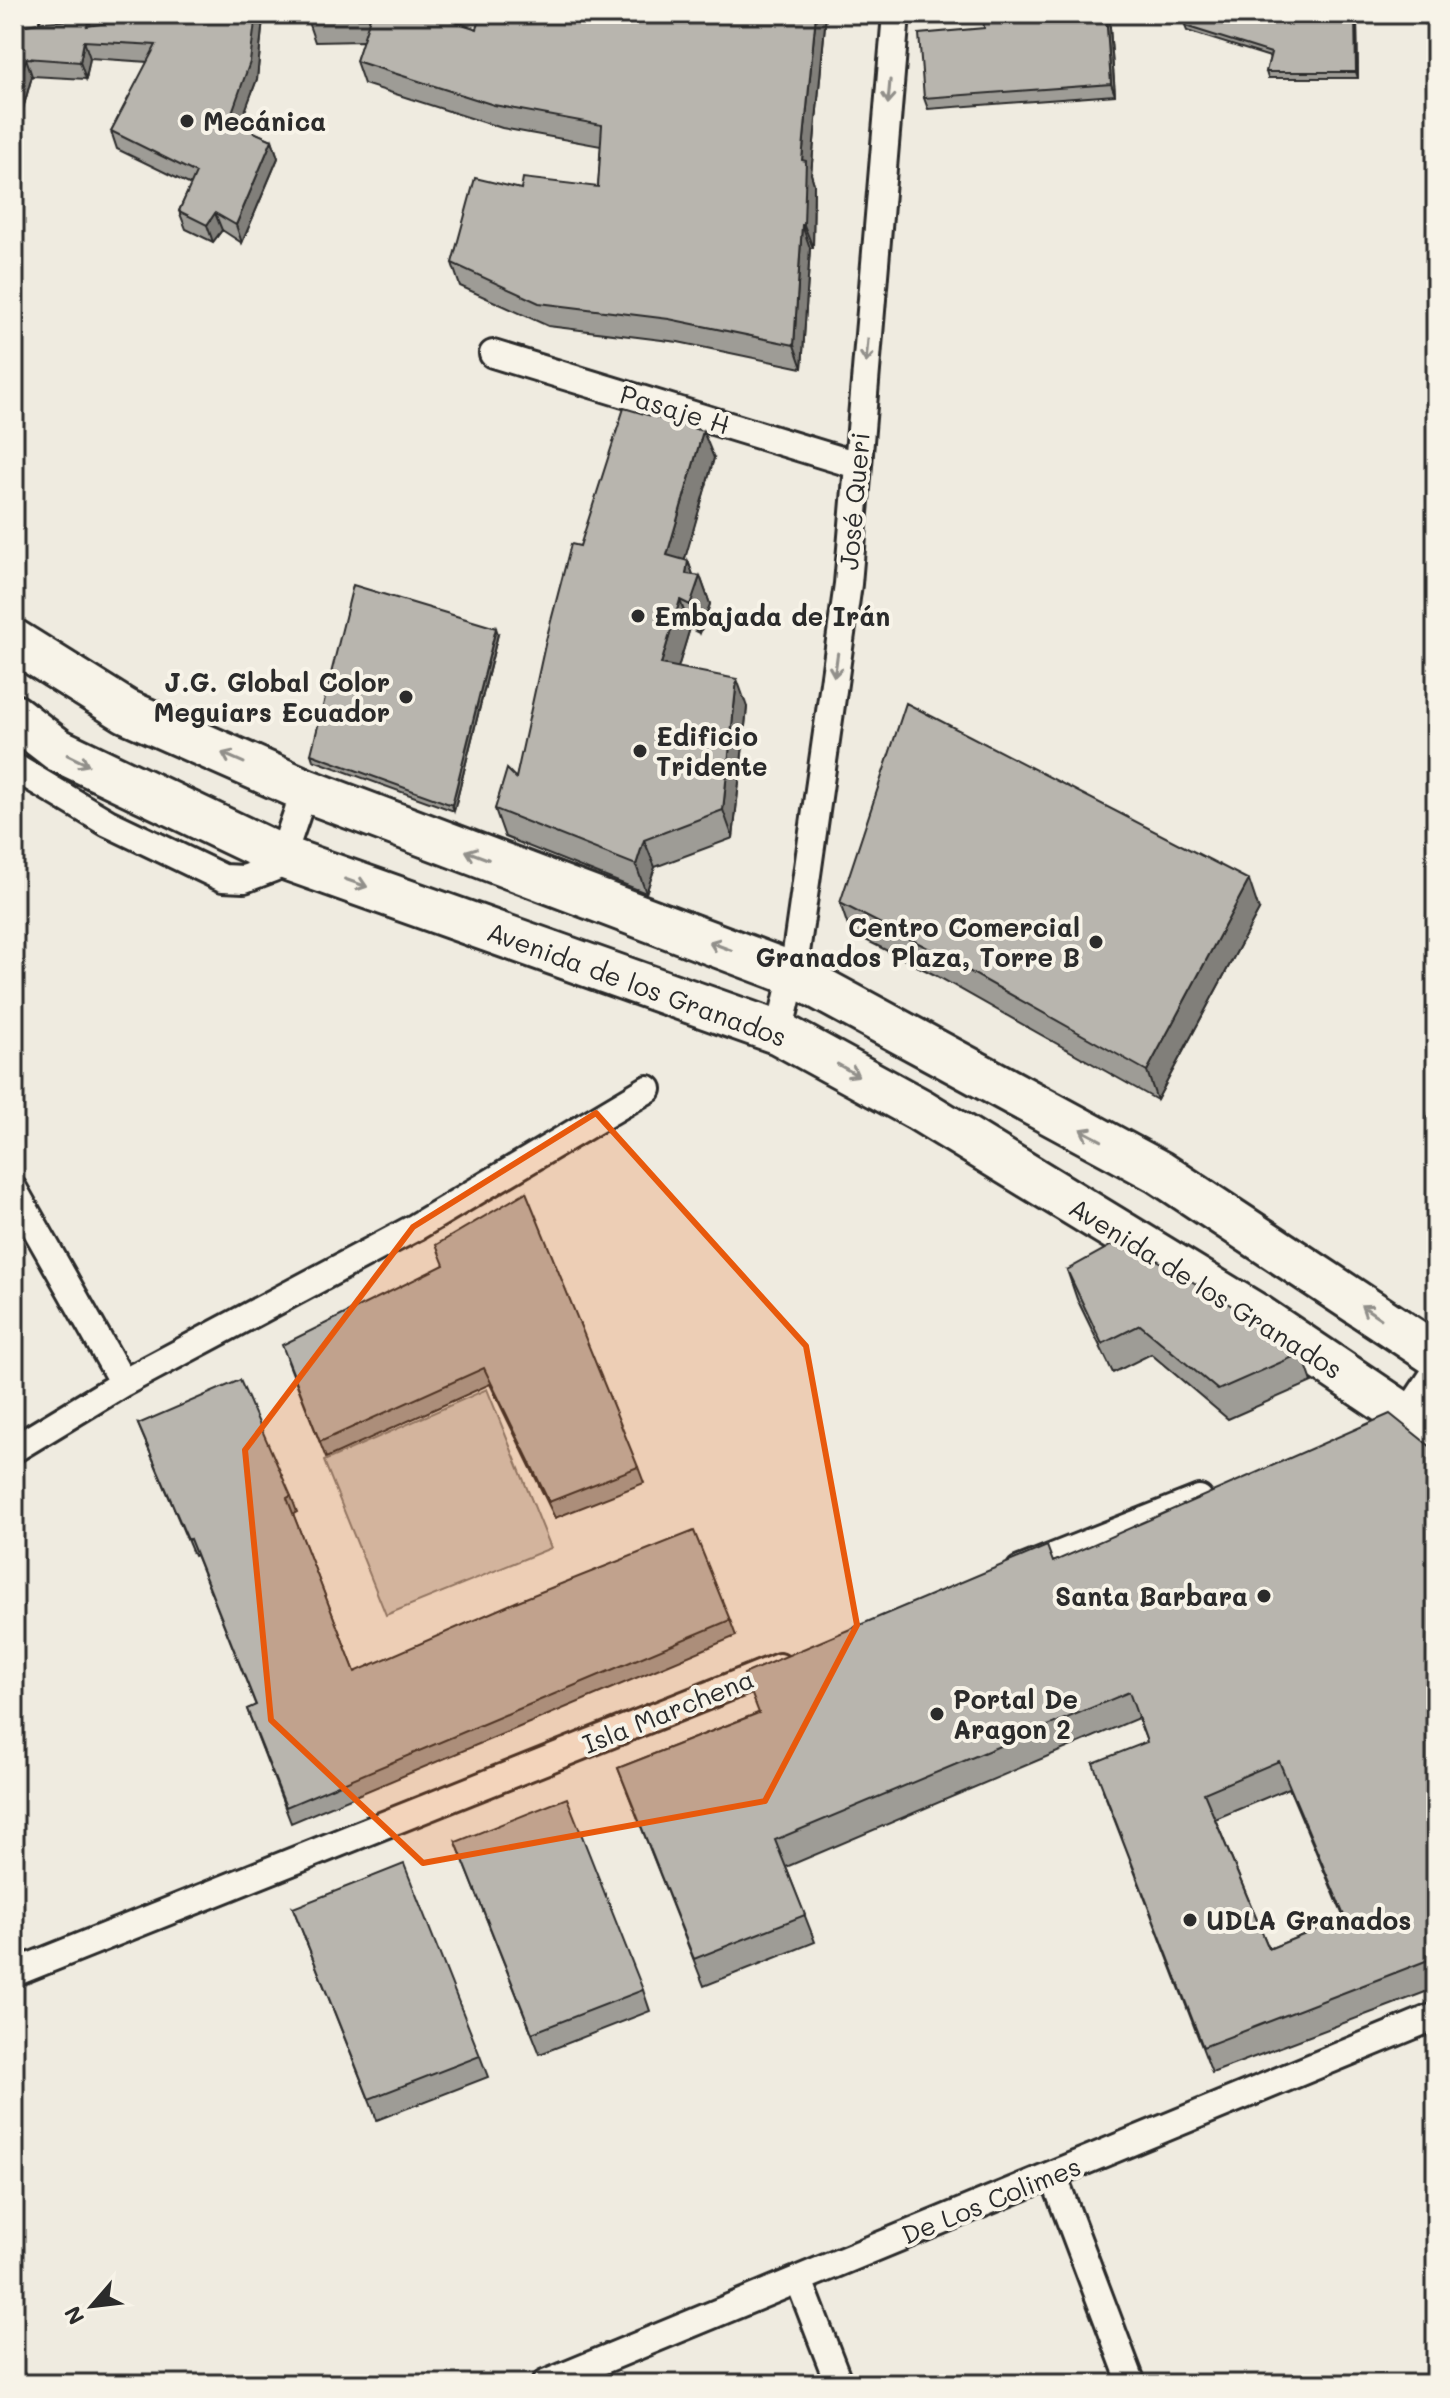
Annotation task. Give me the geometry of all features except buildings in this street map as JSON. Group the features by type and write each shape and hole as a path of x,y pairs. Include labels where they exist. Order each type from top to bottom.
{"main road":[{"path":"14,641 126,711 305,790 793,974 1159,1172 1436,1355"},
{"name":"Avenida de los Granados","path":"14,716 58,750 282,857 779,1033 920,1110 1256,1315 1406,1426"}],"street":[{"name":"José Queri","path":"779,1033 793,974 848,584 896,14"},
{"name":"Pasaje H","path":"493,354 857,465"},
{"path":"14,767 108,823 223,878 244,879 273,868 282,857 305,790"},
{"path":"14,1449 123,1383 416,1227 648,1089"},
{"path":"14,1190 123,1383"},
{"path":"1406,1426 1436,1371"},
{"path":"992,1582 1229,1487"},
{"name":"Isla Marchena","path":"14,1973 799,1659"},
{"name":"De Los Colimes","path":"545,2384 1436,2016"},
{"path":"1053,2175 1132,2384"},
{"path":"799,2280 839,2384"}],"highlighted area":[{"path":"596,1113 806,1346 857,1625 765,1801 423,1863 271,1720 245,1450 413,1227"}],"shaded area":[{"path":"487,1389 551,1548 386,1615 324,1461"}],"place":[{"name":"Mecánica","path":"187,121"},
{"name":"Embajada de Irán","path":"638,616"},
{"name":"J.G. Global Color Meguiars Ecuador","path":"406,697"},
{"name":"Edificio Tridente","path":"640,751"},
{"name":"Centro Comercial Granados Plaza, Torre B","path":"1096,942"},
{"name":"Santa Barbara","path":"1264,1596"},
{"name":"Portal De Aragon 2","path":"937,1714"},
{"name":"UDLA Granados","path":"1190,1920"}]}
